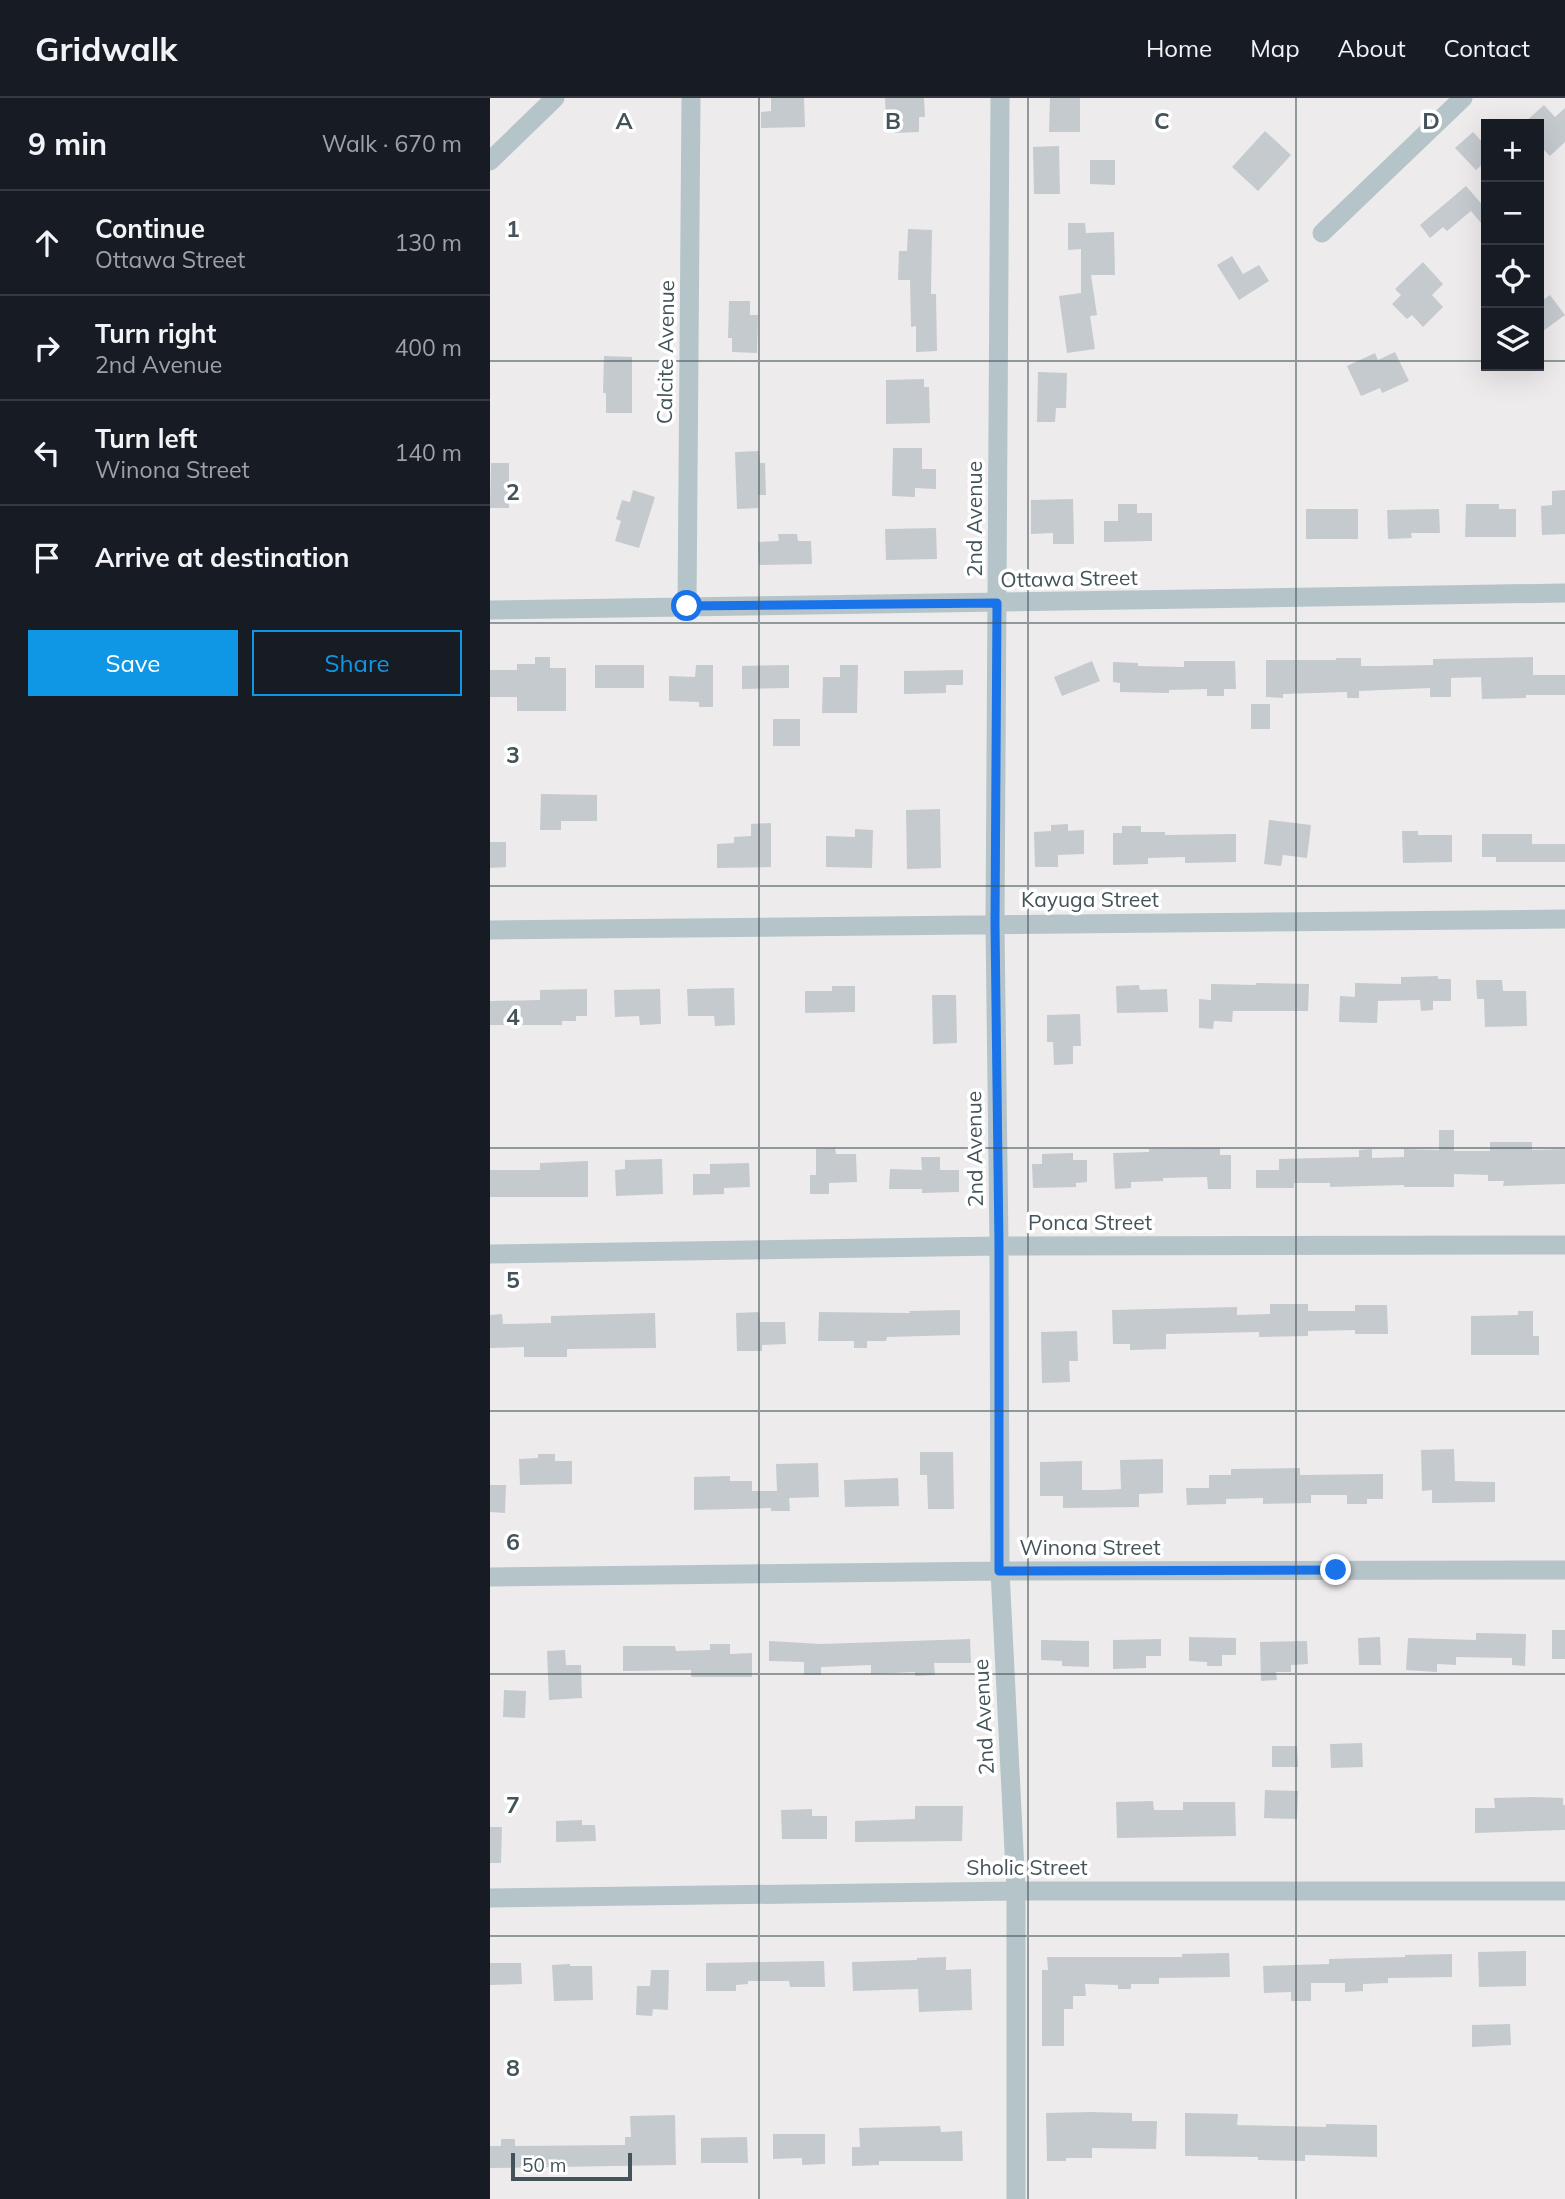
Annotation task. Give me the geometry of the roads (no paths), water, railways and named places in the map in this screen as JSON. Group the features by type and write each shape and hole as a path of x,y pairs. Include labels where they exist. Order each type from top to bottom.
{"street":[{"path":"490,161 555,98"},
{"name":"Calcite Avenue","path":"687,606 691,98"},
{"name":"2nd Avenue","path":"1000,98 995,924 999,1571 1016,1891 1016,2199"},
{"path":"1322,233 1463,98"},
{"name":"Ottawa Street","path":"490,610 1565,593"},
{"name":"Kayuga Street","path":"490,930 1565,919"},
{"name":"Ponca Street","path":"490,1254 999,1246 1565,1245"},
{"name":"Winona Street","path":"490,1577 999,1571 1565,1570"},
{"name":"Sholic Street","path":"490,1898 1016,1891 1565,1891"}]}
